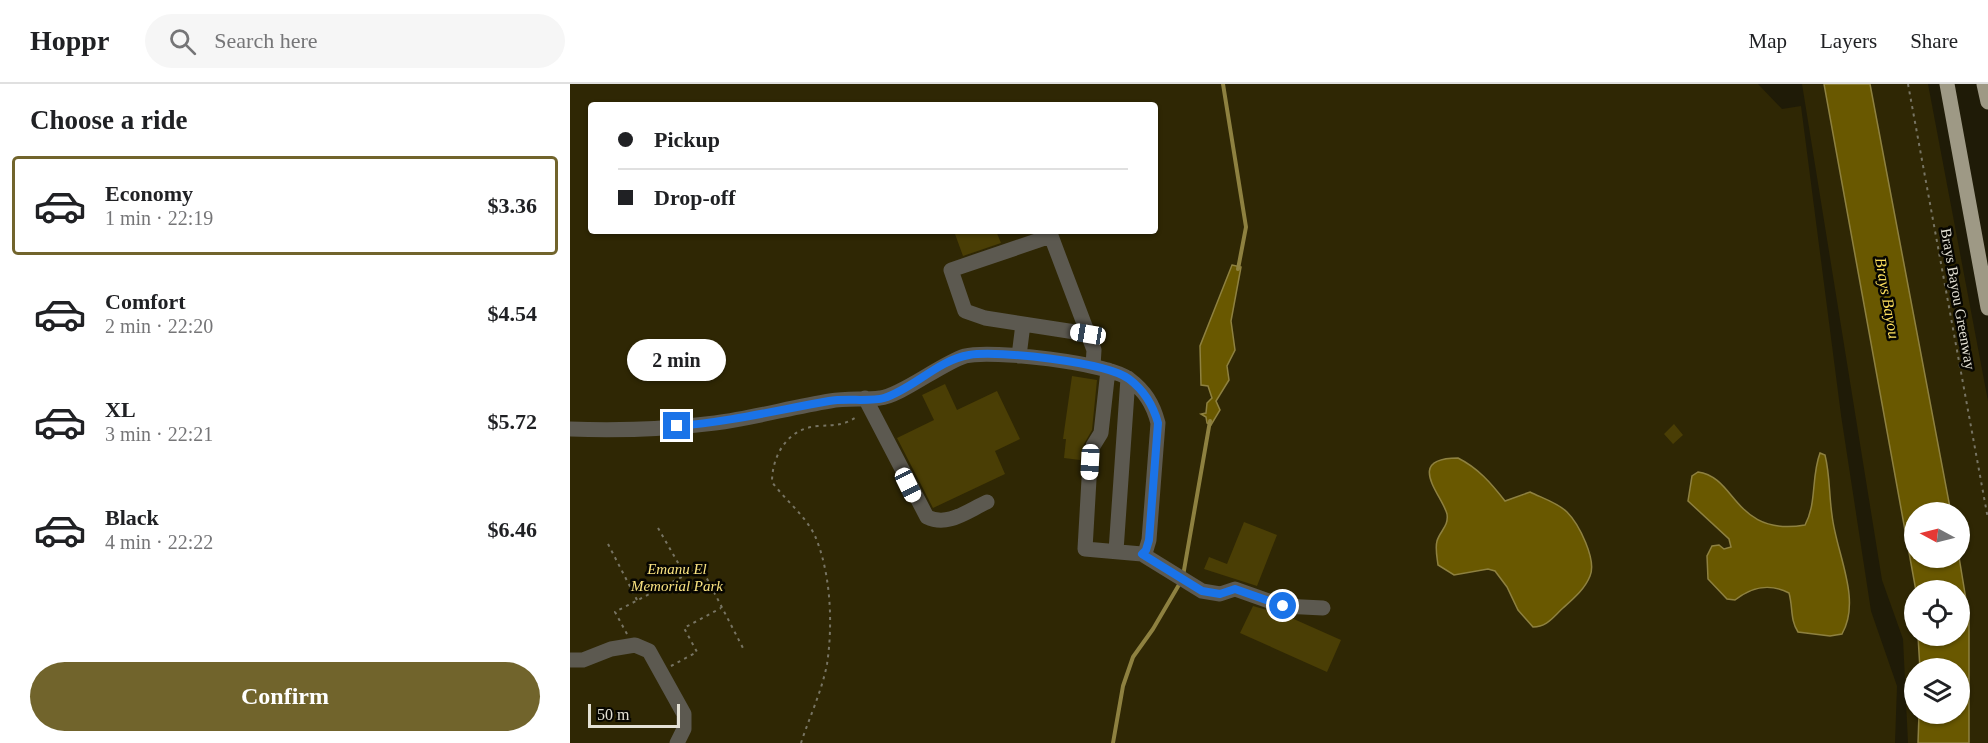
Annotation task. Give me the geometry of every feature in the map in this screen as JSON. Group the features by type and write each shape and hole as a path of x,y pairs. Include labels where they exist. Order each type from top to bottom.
{"main road":[{"path":"1947,84 1983,257 1988,308"},
{"path":"1984,84 1988,102"}],"lane":[{"path":"1088,334 985,318 965,311 951,270 1051,236 1088,334 1094,350 1100,368 1101,433 1093,446 1090,462 1085,549 1142,554 1202,591 1220,594 1235,589 1283,606 1323,608"},
{"path":"1020,356 1023,324"},
{"path":"570,429 609,431 716,423 832,400 868,403 883,398 969,355 1020,356 1100,368 1128,378 1143,392 1154,406 1158,423 1149,540 1142,554"},
{"path":"1116,551 1128,378"},
{"path":"868,403 927,517 936,522 946,522 987,502"},
{"path":"570,660 583,660 611,649 632,645 649,651 684,714 684,729 677,743"}],"path":[{"name":"Brays Bayou Greenway","path":"1908,84 1988,519"},
{"path":"801,743 826,665 829,614 826,581 814,535 802,516 772,482 772,472 783,445 793,435 817,426 840,426 868,403"},
{"path":"658,528 685,575"},
{"path":"608,544 637,600"},
{"path":"632,645 615,612 701,567 744,651"},
{"path":"661,672 697,652 684,628 722,608"}],"green space":[{"name":"Emanu El Memorial Park","path":"570,84 1758,84 1782,109 1801,106 1841,415 1871,611 1897,686 1895,743 570,743"},
{"path":"1802,84 1928,84 1988,401 1988,743 1908,743 1907,724 1970,724 1970,658 1904,660 1903,639 1882,580"}],"water":[{"name":"Brays Bayou","path":"1824,84 1870,84 1949,502 1904,502 1904,525"},
{"path":"1232,265 1241,267 1231,321 1235,350 1227,366 1229,380 1216,401 1220,410 1211,425 1201,414 1206,413 1207,403 1212,398 1208,386 1201,385 1200,346"},
{"path":"1820,453 1825,455 1827,462 1834,530 1849,591 1847,620 1842,634 1830,636 1798,632 1794,623 1789,593 1782,590 1768,587 1754,589 1735,600 1727,599 1708,579 1707,556 1712,546 1719,545 1724,549 1731,547 1729,539 1688,501 1692,476 1698,472 1711,476 1750,515 1764,522 1782,526 1805,525 1811,508"},
{"path":"1458,458 1484,476 1505,501 1530,492 1563,509 1581,533 1591,561 1590,576 1578,594 1546,623 1533,627 1518,610 1507,587 1495,571 1488,569 1454,575 1438,565 1436,544 1447,522 1447,514 1430,479 1429,471 1433,464"},
{"path":"1912,568 1961,568 1963,580 1914,580"},
{"path":"1919,646 1969,646 1969,658 1919,658"},
{"path":"1919,724 1969,724 1969,743 1918,743"}],"building":[{"path":"955,234 997,234 1001,243 963,256"},
{"path":"1072,376 1097,380 1092,430 1084,444 1080,460 1064,458 1066,439 1063,439"},
{"path":"945,384 957,410 997,391 1020,439 995,451 1005,474 933,508 897,438 934,420 922,395"},
{"path":"1674,424 1683,435 1673,444 1664,434"},
{"path":"1244,522 1277,535 1257,586 1204,569 1209,557 1227,564"},
{"path":"1253,606 1287,616 1341,640 1327,672 1240,633"}],"waterway":[{"path":"1223,84 1246,227 1238,269"},
{"path":"1183,576 1210,421"},
{"path":"1113,743 1123,686 1133,657 1153,629 1180,583"}],"route":[{"path":"677,426 716,423 832,400 883,398 956,359 969,355 1020,356 1108,370 1128,378 1143,392 1154,406 1158,423 1149,540 1142,554 1202,591 1220,594 1235,589 1283,606"}]}
